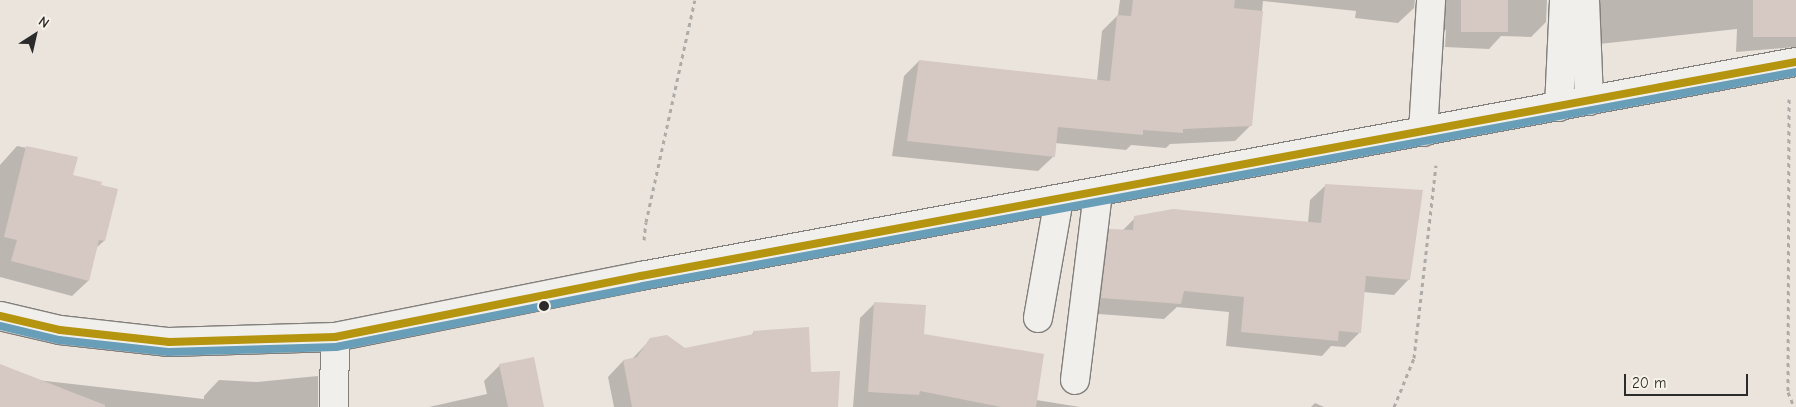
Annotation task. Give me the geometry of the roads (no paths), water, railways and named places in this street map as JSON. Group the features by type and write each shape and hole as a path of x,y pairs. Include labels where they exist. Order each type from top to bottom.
{"street":[{"path":"1431,0 1431,131"},
{"path":"1559,107 1564,0"},
{"path":"1585,0 1589,101"},
{"path":"0,316 60,330 169,342 335,337 641,276 1792,63"},
{"path":"1075,380 1098,192"},
{"path":"1038,318 1060,199"},
{"path":"334,407 335,337"}]}
